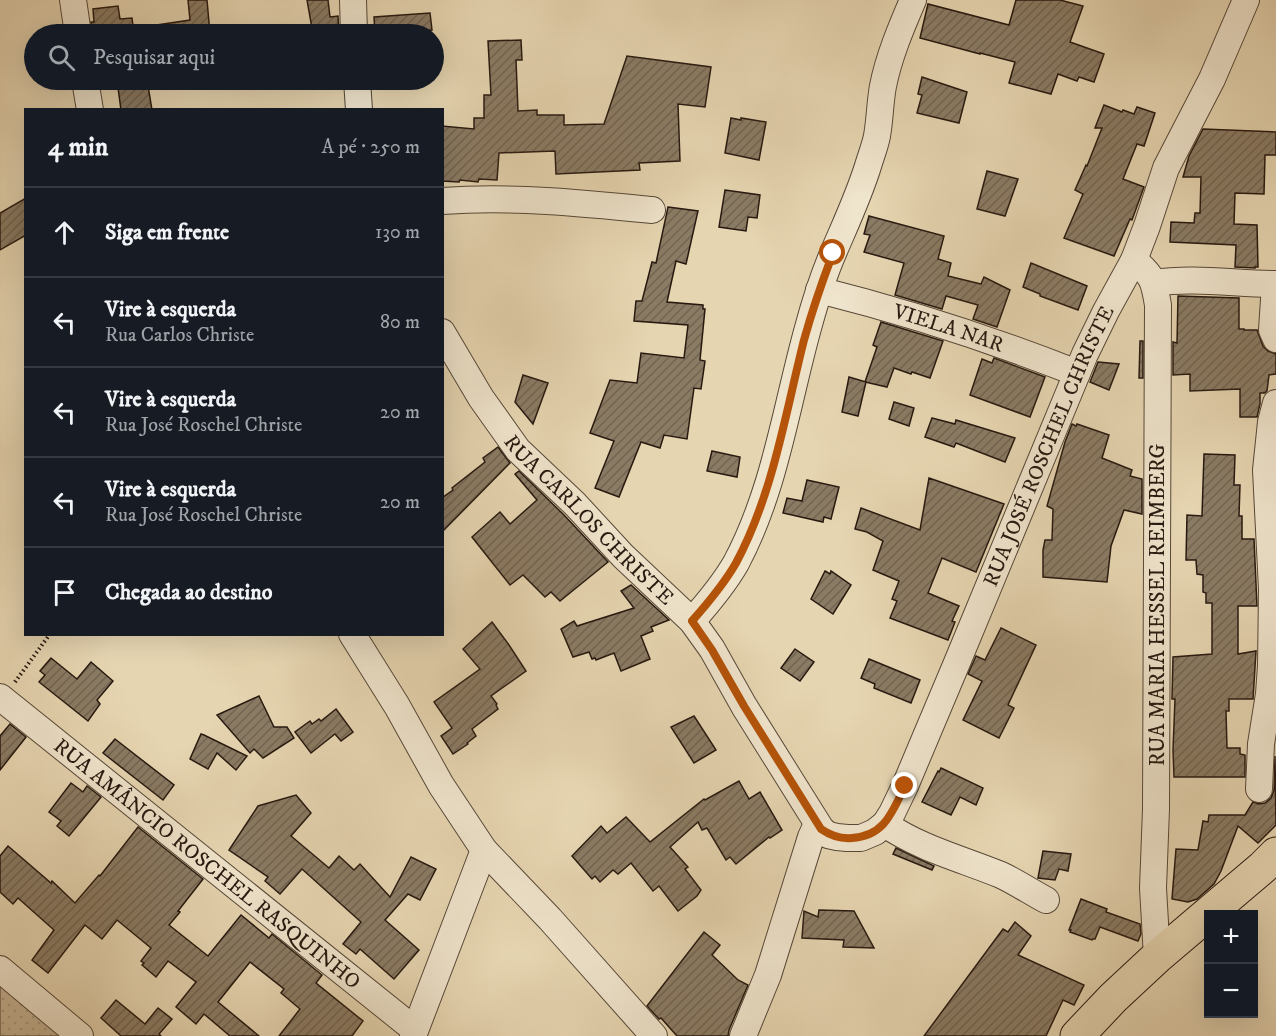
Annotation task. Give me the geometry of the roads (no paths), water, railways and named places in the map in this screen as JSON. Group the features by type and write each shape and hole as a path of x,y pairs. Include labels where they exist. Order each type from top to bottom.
{"main road":[{"path":"1089,1030 1113,998 1276,854"}],"street":[{"path":"73,0 77,24"},
{"path":"353,0 354,24"},
{"path":"692,621 722,585 735,564 759,510 770,479 819,291 857,199 868,166 877,134 883,86 889,62 913,0"},
{"name":"RUA JOSÉ ROSCHEL CHRISTE","path":"885,824 905,786 1077,373 1106,311 1134,260 1166,168 1212,80 1246,0"},
{"path":"87,90 90,108"},
{"path":"358,90 360,108"},
{"path":"444,201 554,200 652,210"},
{"path":"1134,260 1148,272 1154,283 1195,281 1275,284 1272,330 1276,339"},
{"name":"RUA MARIA HESSEL REIMBERG","path":"1154,283 1158,304 1159,403 1156,809 1153,888 1157,957"},
{"name":"VIELA NAR","path":"819,291 925,319 1077,373"},
{"name":"RUA CARLOS CHRISTE","path":"444,335 482,398 518,450 575,504 623,556 692,621 712,650 817,824"},
{"path":"1258,789 1271,666 1272,589 1266,470 1271,422 1276,403"},
{"path":"353,636 397,706 441,785 484,850 550,919 648,1033"},
{"name":"RUA AMÂNCIO ROSCHEL RASQUINHO","path":"1,698 414,1033"},
{"path":"743,1036 768,975 817,824 828,835 861,838 875,832 885,824 926,846 1002,876 1046,900"},
{"path":"414,1033 484,850"},
{"path":"0,969 80,1036"}]}
